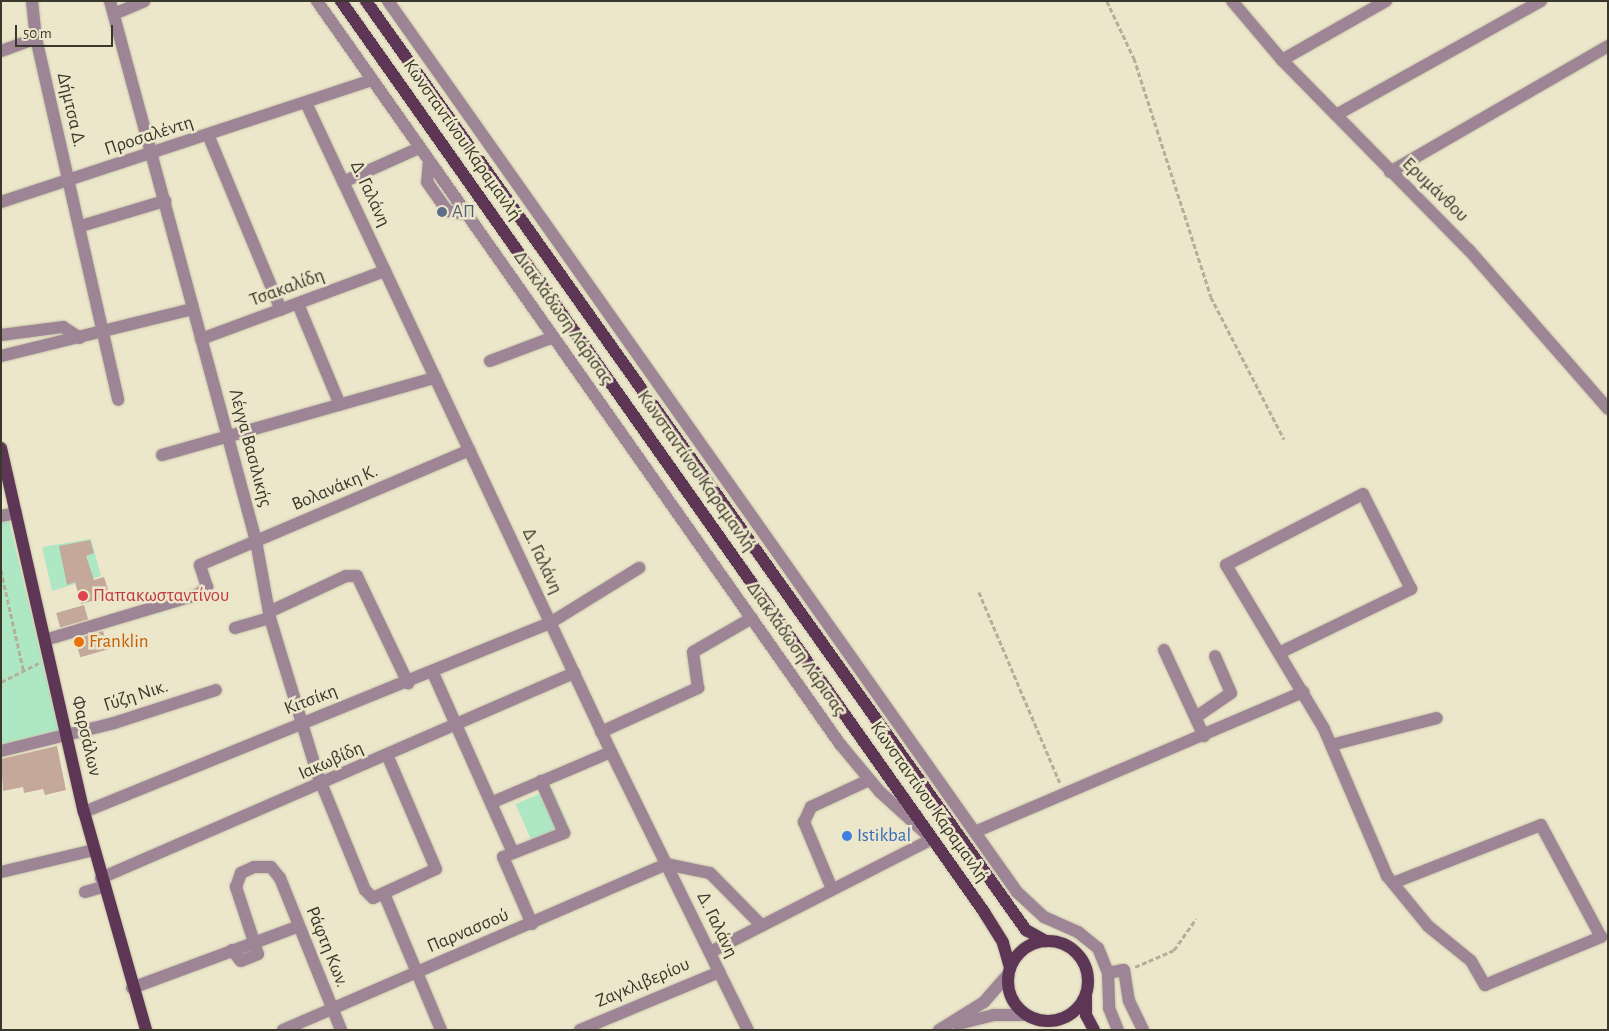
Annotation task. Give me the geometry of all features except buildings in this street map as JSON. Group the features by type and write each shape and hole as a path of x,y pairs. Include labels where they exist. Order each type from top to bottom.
{"main road":[{"name":"Κωνσταντίνου Καραμανλή","path":"340,1 996,930 1009,971"},
{"name":"Κωνσταντίνου Καραμανλή","path":"366,1 1026,930 1046,941"},
{"name":"Φαρσάλων","path":"1,448 84,812 102,883 146,1030"},
{"path":"1062,1030 1046,1021 1026,1015 1010,994 1009,971 1022,951 1046,941 1064,944 1082,959 1088,973 1086,1015 1094,1030"},
{"path":"1046,1021 1072,1014 1086,995"}],"street":[{"name":"Δήμτσα Δ.","path":"32,1 36,38 68,182 81,226 118,400"},
{"name":"Λέγγα Βασιλικής","path":"110,1 166,201 192,309 228,434 256,541 269,615 301,724 322,786 371,897 385,896"},
{"path":"114,14 144,1"},
{"name":"Διακλάδωση Λάρισας","path":"317,1 752,618 869,780 932,839"},
{"name":"Διακλάδωση Λάρισας","path":"388,1 1026,902 1044,917 1088,938 1108,973"},
{"path":"1282,60 1386,1"},
{"path":"1336,115 1541,1"},
{"name":"Ερυμάνθου","path":"1238,3 1282,60 1390,172 1469,250 1608,409"},
{"path":"1,51 36,38"},
{"path":"1390,172 1608,46"},
{"name":"Προσαλέντη","path":"1,202 307,105 372,80"},
{"name":"Δ. Γαλάνη","path":"307,105 611,752 748,1030"},
{"path":"209,136 281,310"},
{"path":"343,182 419,148"},
{"path":"81,226 166,201"},
{"name":"Τσακαλίδη","path":"201,339 385,271"},
{"path":"298,304 340,405"},
{"path":"1,356 192,309"},
{"path":"1,335 63,327 80,338"},
{"path":"490,361 554,337"},
{"path":"162,455 228,434 436,378"},
{"name":"Βολανάκη Κ.","path":"45,640 199,594 207,587 199,566 469,450"},
{"path":"1279,653 1411,589 1363,494 1227,562 1279,653 1303,692 1331,745 1393,884 1428,926 1472,961 1488,985 1601,937 1541,825 1393,884"},
{"path":"1,516 16,513"},
{"name":"Κιτσίκη","path":"84,812 301,724 433,674 550,623 640,568"},
{"path":"235,628 269,615 346,576 357,576 408,683"},
{"path":"602,732 698,688 693,652 752,618"},
{"path":"1164,650 1204,736"},
{"path":"1196,717 1231,694 1214,656"},
{"name":"Ιακωβίδη","path":"85,892 574,673"},
{"path":"433,674 493,802 513,853"},
{"name":"Γύζη Νικ.","path":"1,751 67,735 216,690"},
{"path":"975,832 1204,736 1303,692"},
{"path":"1331,745 1438,718"},
{"path":"493,802 611,752"},
{"path":"388,757 436,866 431,874 385,896 441,1030"},
{"path":"832,889 804,822 811,807 869,780"},
{"path":"532,924 503,857 564,834 541,781"},
{"path":"710,952 932,839"},
{"path":"1,872 94,850"},
{"path":"666,864 710,874 762,926"},
{"name":"Παρνασσού","path":"283,1030 532,924 666,864"},
{"name":"Ράφτη Κων.","path":"256,941 237,880 241,874 262,866 271,867 280,878 297,926 341,1030"},
{"path":"132,988 297,926"},
{"path":"1118,1030 1109,1008 1108,973 1124,970 1129,1001 1143,1030"},
{"path":"940,1029 989,998 1009,971"},
{"name":"Ζαγκλιβερίου","path":"580,1030 719,972"},
{"path":"940,1029 993,1015 1026,1015"}],"path":[{"path":"1107,1 1134,58 1211,297 1284,439"},
{"path":"1,570 3,587 24,672"},
{"path":"979,592 1064,794"},
{"path":"1,682 24,672 49,656"},
{"path":"1124,970 1174,950 1196,919"}],"green space":[{"path":"9,521 59,733 1,748 1,523"},
{"path":"91,539 101,576 52,591 42,547"},
{"path":"552,788 570,829 534,845 515,804"}],"place":[{"name":"ΑΠ","path":"442,212"},
{"name":"Παπακωσταντίνου","path":"83,596"},
{"name":"Franklin","path":"79,642"},
{"name":"Istikbal","path":"847,836"}]}
